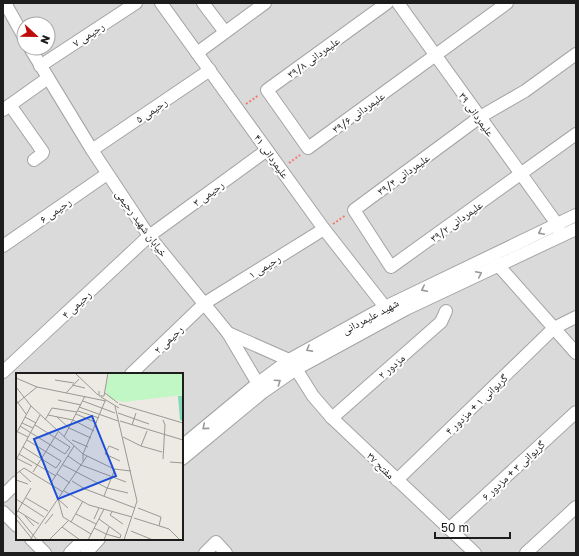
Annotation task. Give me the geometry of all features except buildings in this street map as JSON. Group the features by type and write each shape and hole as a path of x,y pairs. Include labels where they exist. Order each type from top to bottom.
{"street":[{"path":"5,3 16,22"},
{"name":"رحیمی ۷","path":"40,66 136,3"},
{"name":"علیمردانی ۴۱","path":"161,3 324,229 388,313"},
{"path":"203,3 225,32"},
{"path":"198,53 265,3"},
{"name":"علیمردانی ۳۹/۸","path":"267,90 387,3"},
{"name":"علیمردانی ۳۹","path":"398,3 557,224 562,236"},
{"name":"علیمردانی ۳۹/۶","path":"308,148 507,3"},
{"name":"علیمردانی ۳۹/۴","path":"354,210 480,117 525,91 576,54"},
{"name":"خیابان شهید رحیمی","path":"34,56 107,174 149,236 228,333 260,388"},
{"name":"رحیمی ۵","path":"92,150 210,70"},
{"path":"34,160 43,152 7,107 48,78"},
{"path":"267,90 308,148"},
{"name":"علیمردانی ۳۹/۲","path":"354,210 391,267 576,134"},
{"name":"رحیمی ۳","path":"149,236 267,150"},
{"name":"رحیمی ۶","path":"3,246 107,174"},
{"name":"شهید علیمردانی","path":"183,445 292,365 388,313 406,309 557,224 576,215"},
{"name":"رحیمی ۱","path":"205,303 324,229"},
{"name":"شهید علیمردانی","path":"495,260 562,236 576,229"},
{"name":"رحیمی ۴","path":"3,372 149,236"},
{"path":"495,260 576,353"},
{"name":"رحیمی ۲","path":"132,373 205,303"},
{"name":"مزدور ۲","path":"332,418 442,322 446,311"},
{"name":"گریوانی ۱ + مزدور ۴","path":"397,480 554,328 576,317"},
{"path":"228,333 292,365"},
{"name":"مفتح ۳۷","path":"292,365 312,396 332,418 475,553"},
{"name":"شهید علیمردانی","path":"183,458 260,388"},
{"name":"گریوانی ۳ + مزدور ۶","path":"449,529 576,412"},
{"path":"3,496 16,483"},
{"path":"526,553 576,507"},
{"path":"3,512 16,525"},
{"path":"32,540 45,553"},
{"path":"70,553 83,540"},
{"path":"86,553 98,540"},
{"path":"205,553 216,542 226,553"}],"path":[{"path":"238,110 267,90"},
{"path":"282,170 308,148"},
{"path":"324,229 354,210"}],"shaded area":[{"path":"3,3 576,3 576,553 3,553"}]}
